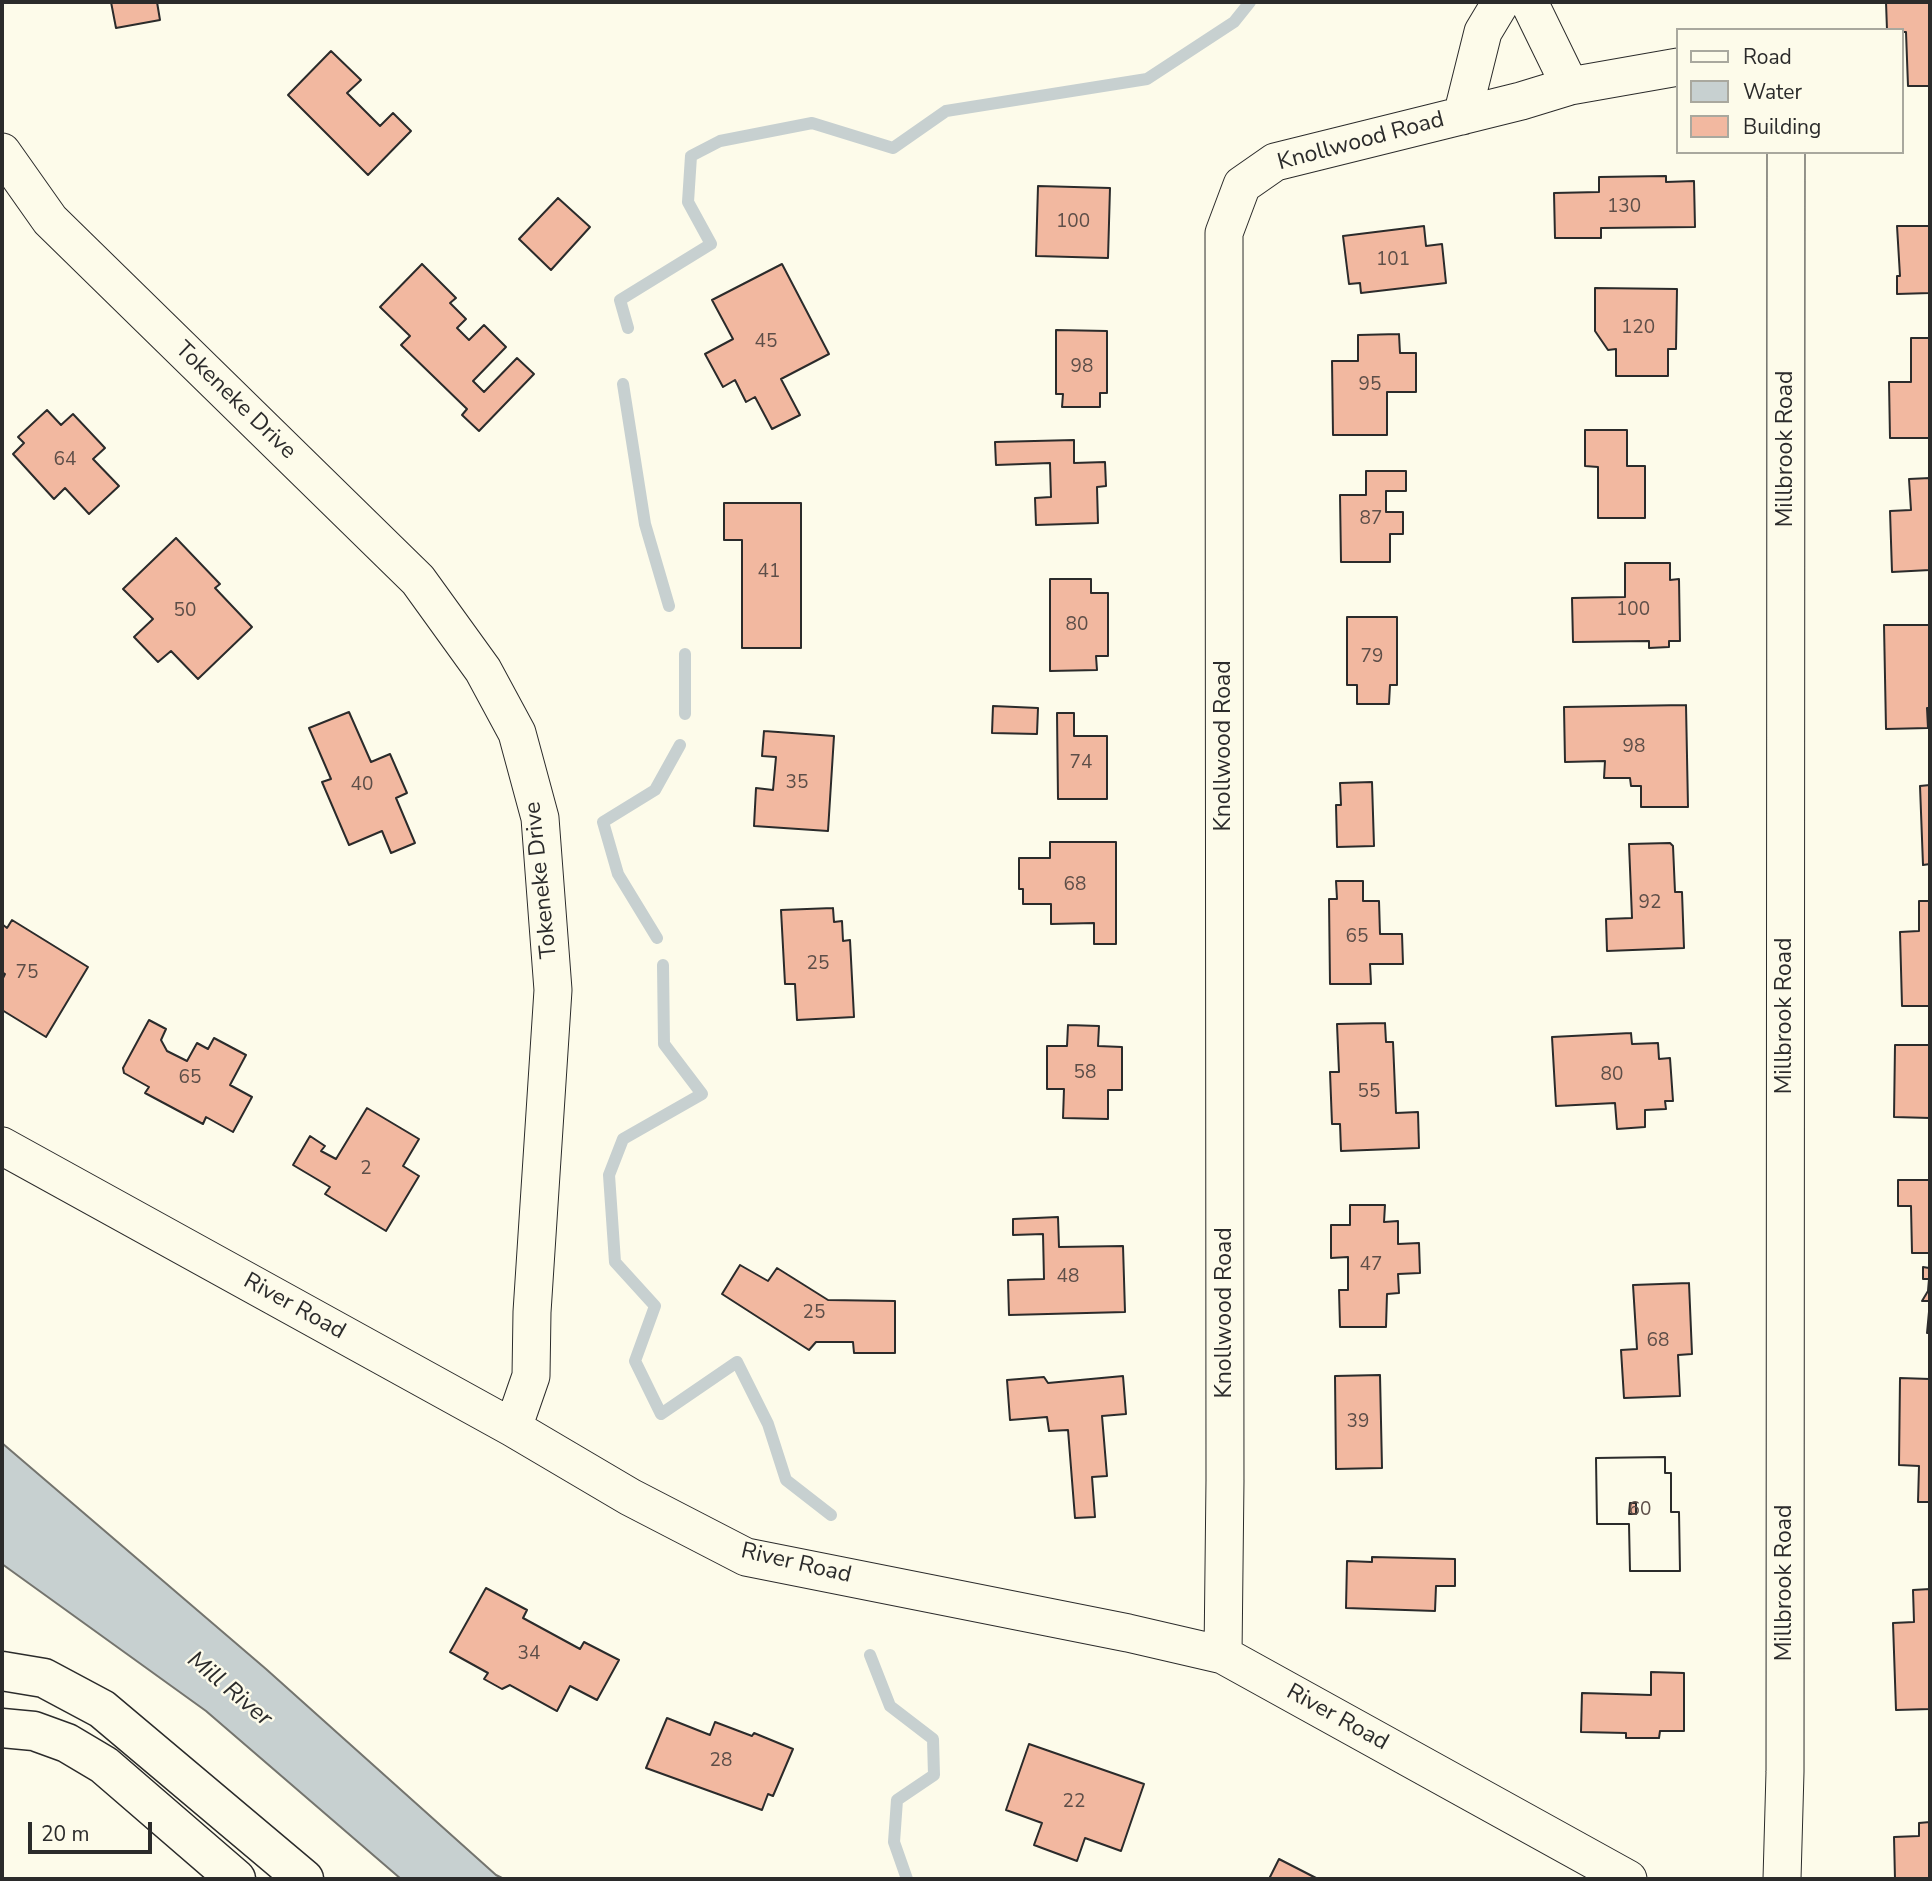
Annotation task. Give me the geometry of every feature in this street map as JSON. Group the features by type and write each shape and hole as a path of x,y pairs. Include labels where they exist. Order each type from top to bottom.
{"highway":[{"path":"2,1671 44,1678 102,1709 304,1879"},
{"path":"2,1728 34,1731 67,1743 104,1765 236,1879"}],"street":[{"path":"1462,116 1483,32 1502,2"},
{"path":"1529,2 1570,86 1676,67"},
{"name":"Knollwood Road","path":"1223,1655 1224,233 1242,185 1275,162 1462,116 1570,86"},
{"name":"Tokeneke Drive","path":"2,152 50,220 418,580 483,670 517,733 540,818 553,990 531,1377 513,1428"},
{"name":"Millbrook Road","path":"1782,1879 1785,1772 1786,154"},
{"name":"River Road","path":"2,1146 513,1428 630,1497 746,1557 1128,1633 1223,1655 1628,1879"}],"water":[{"name":"Mill River","path":"2,1443 266,1669 496,1875 504,1879 401,1879 206,1711 2,1564"}],"building":[{"path":"111,2 157,2 160,20 116,28"},
{"path":"1886,2 1930,2 1930,86 1908,86 1906,32 1904,28 1887,28"},
{"path":"331,51 361,80 347,93 380,126 393,113 411,131 368,175 288,95"},
{"path":"1666,176 1666,182 1694,181 1695,227 1601,228 1601,238 1555,238 1554,193 1599,192 1599,177"},
{"path":"1038,186 1110,188 1108,258 1036,256"},
{"path":"558,198 590,227 551,270 519,239"},
{"path":"1424,226 1426,246 1442,244 1446,283 1361,293 1360,283 1349,284 1343,236"},
{"path":"1897,226 1930,226 1930,293 1897,294 1897,276 1900,276"},
{"path":"422,264 456,298 450,303 466,319 457,328 469,340 484,325 506,347 473,381 484,392 517,358 534,374 479,431 462,415 467,409 401,345 410,336 380,307"},
{"path":"782,264 829,354 781,379 800,415 772,429 755,397 746,402 735,380 723,387 705,354 733,339 712,300"},
{"path":"1595,288 1677,289 1676,349 1668,349 1668,376 1616,376 1616,349 1608,350 1595,331"},
{"path":"1056,330 1107,331 1107,393 1100,393 1100,407 1062,407 1063,394 1056,394"},
{"path":"1399,334 1400,353 1416,353 1416,392 1387,392 1387,435 1333,435 1332,361 1358,361 1358,335"},
{"path":"1911,338 1930,338 1930,438 1890,438 1889,382 1911,382"},
{"path":"47,410 61,425 73,414 105,448 93,459 119,486 89,514 65,488 54,499 13,454 24,443 18,437"},
{"path":"1585,430 1627,430 1627,466 1645,466 1645,518 1598,518 1598,467 1585,466"},
{"path":"1074,440 1074,463 1105,462 1106,486 1097,487 1098,523 1036,525 1035,498 1051,497 1050,463 996,465 995,442"},
{"path":"1366,471 1406,471 1406,491 1386,491 1386,512 1403,512 1403,534 1390,534 1390,562 1341,562 1340,495 1366,495"},
{"path":"1930,478 1930,570 1892,572 1890,511 1911,510 1909,479"},
{"path":"724,503 801,503 801,648 742,648 742,540 724,540"},
{"path":"176,538 220,584 215,588 252,627 198,679 171,651 158,662 134,637 153,619 123,589"},
{"path":"1625,563 1670,563 1670,580 1679,579 1680,641 1669,641 1669,647 1649,648 1649,641 1573,642 1572,598 1625,597"},
{"path":"1050,579 1091,579 1091,593 1108,593 1108,656 1096,656 1097,670 1050,671"},
{"path":"1347,617 1397,617 1397,685 1390,685 1389,704 1357,704 1357,685 1347,685"},
{"path":"1884,625 1930,625 1928,728 1886,729"},
{"path":"1686,705 1688,807 1641,807 1641,786 1631,786 1630,778 1604,778 1605,761 1565,762 1564,707"},
{"path":"993,706 1038,708 1037,734 992,733"},
{"path":"349,712 371,762 390,754 407,793 396,798 415,843 391,853 382,831 349,845 322,782 331,779 309,728"},
{"path":"1057,713 1074,713 1074,736 1107,736 1107,799 1058,799"},
{"path":"764,731 834,736 828,831 754,826 756,788 773,790 776,757 762,756"},
{"path":"1372,782 1374,846 1337,847 1336,805 1341,805 1340,783"},
{"path":"1930,785 1930,864 1923,865 1920,786"},
{"path":"1050,842 1116,842 1116,944 1094,944 1094,923 1051,924 1051,904 1023,904 1023,889 1019,889 1019,858 1050,858"},
{"path":"1670,843 1673,846 1675,892 1682,892 1684,948 1607,951 1606,919 1632,918 1629,844"},
{"path":"1336,881 1363,881 1363,901 1379,901 1380,934 1402,934 1403,964 1370,964 1371,984 1330,984 1329,899 1337,899"},
{"path":"1919,901 1930,901 1930,1006 1902,1006 1900,932 1919,931"},
{"path":"833,908 834,922 842,921 843,941 850,940 854,1017 797,1020 795,984 785,984 781,910"},
{"path":"12,920 88,967 46,1037 2,1010 2,980 5,974 2,972 2,924 7,928"},
{"path":"149,1020 166,1029 161,1040 167,1051 187,1061 197,1043 208,1049 214,1038 246,1055 230,1085 252,1097 233,1132 206,1117 203,1124 145,1093 149,1087 124,1073 123,1068"},
{"path":"1385,1023 1386,1042 1393,1042 1396,1113 1418,1112 1419,1148 1341,1151 1340,1124 1332,1124 1330,1072 1339,1072 1337,1024"},
{"path":"1068,1025 1099,1026 1098,1046 1122,1047 1122,1090 1108,1090 1108,1119 1063,1118 1064,1089 1047,1089 1047,1046 1067,1046"},
{"path":"1631,1033 1632,1044 1658,1043 1659,1059 1670,1058 1673,1101 1665,1101 1666,1109 1645,1110 1645,1127 1617,1129 1615,1103 1556,1106 1552,1037"},
{"path":"1895,1045 1930,1045 1930,1118 1894,1117"},
{"path":"367,1108 419,1139 403,1166 419,1176 386,1231 325,1194 330,1187 293,1165 310,1136 325,1146 321,1151 336,1159"},
{"path":"1898,1180 1930,1180 1930,1301 1922,1301 1928,1291 1929,1279 1923,1279 1923,1267 1929,1268 1929,1253 1912,1253 1911,1206 1898,1206"},
{"path":"1350,1205 1385,1205 1384,1222 1398,1221 1398,1244 1419,1243 1420,1273 1398,1274 1399,1293 1387,1294 1386,1327 1340,1327 1339,1290 1348,1290 1348,1257 1331,1258 1331,1225 1350,1225"},
{"path":"1058,1217 1059,1247 1123,1246 1125,1312 1009,1315 1008,1280 1044,1279 1043,1234 1013,1235 1013,1219"},
{"path":"740,1265 768,1281 777,1268 828,1300 895,1301 895,1353 854,1353 853,1342 816,1342 809,1350 722,1294"},
{"path":"1689,1283 1692,1354 1678,1355 1680,1396 1624,1398 1621,1350 1637,1349 1633,1285"},
{"path":"1930,1301 1930,1333 1927,1333"},
{"path":"1380,1375 1382,1468 1336,1469 1335,1376"},
{"path":"1123,1376 1126,1414 1102,1416 1107,1476 1092,1477 1095,1517 1075,1518 1068,1430 1049,1431 1047,1417 1010,1420 1007,1380 1044,1377 1048,1383"},
{"path":"1900,1378 1930,1379 1930,1502 1918,1502 1919,1466 1899,1465"},
{"path":"1665,1457 1665,1473 1671,1473 1671,1512 1679,1512 1680,1571 1630,1571 1629,1524 1597,1524 1596,1458","holes":["1630,1503 1636,1503 1636,1514 1629,1514"]},
{"path":"1665,1457 1665,1473 1671,1473 1671,1512 1679,1512 1680,1571 1630,1571 1629,1524 1597,1524 1596,1458"},
{"path":"1372,1557 1455,1559 1455,1586 1436,1586 1435,1611 1346,1608 1347,1561 1372,1562"},
{"path":"486,1588 527,1610 523,1618 580,1649 584,1642 619,1660 597,1700 570,1686 557,1711 510,1685 502,1689 484,1679 488,1673 450,1652"},
{"path":"1930,1589 1930,1709 1896,1710 1893,1623 1914,1622 1913,1590"},
{"path":"1651,1672 1684,1673 1684,1731 1660,1731 1659,1738 1626,1738 1626,1733 1581,1732 1582,1693 1651,1695"},
{"path":"667,1718 710,1735 715,1722 752,1736 754,1733 793,1749 773,1796 768,1794 762,1810 646,1768"},
{"path":"1029,1744 1144,1784 1121,1851 1085,1838 1077,1861 1034,1845 1042,1823 1006,1810"},
{"path":"1930,1822 1930,1879 1895,1879 1894,1837 1919,1836 1919,1823"},
{"path":"1279,1859 1318,1879 1269,1879"}],"waterway":[{"path":"628,328 620,300 711,244 688,202 691,156 720,141 812,123 893,148 946,111 1147,79 1234,22 1250,2"},
{"path":"623,384 645,524 669,606"},
{"path":"685,654 685,714"},
{"path":"657,938 618,874 603,822 655,790 680,745"},
{"path":"663,965 664,1044 702,1094 623,1139 609,1175 615,1262 655,1306 635,1361 661,1414 737,1362 768,1424 786,1480 831,1515"},
{"path":"870,1655 890,1706 933,1739 934,1775 897,1800 894,1842 907,1879"}]}
